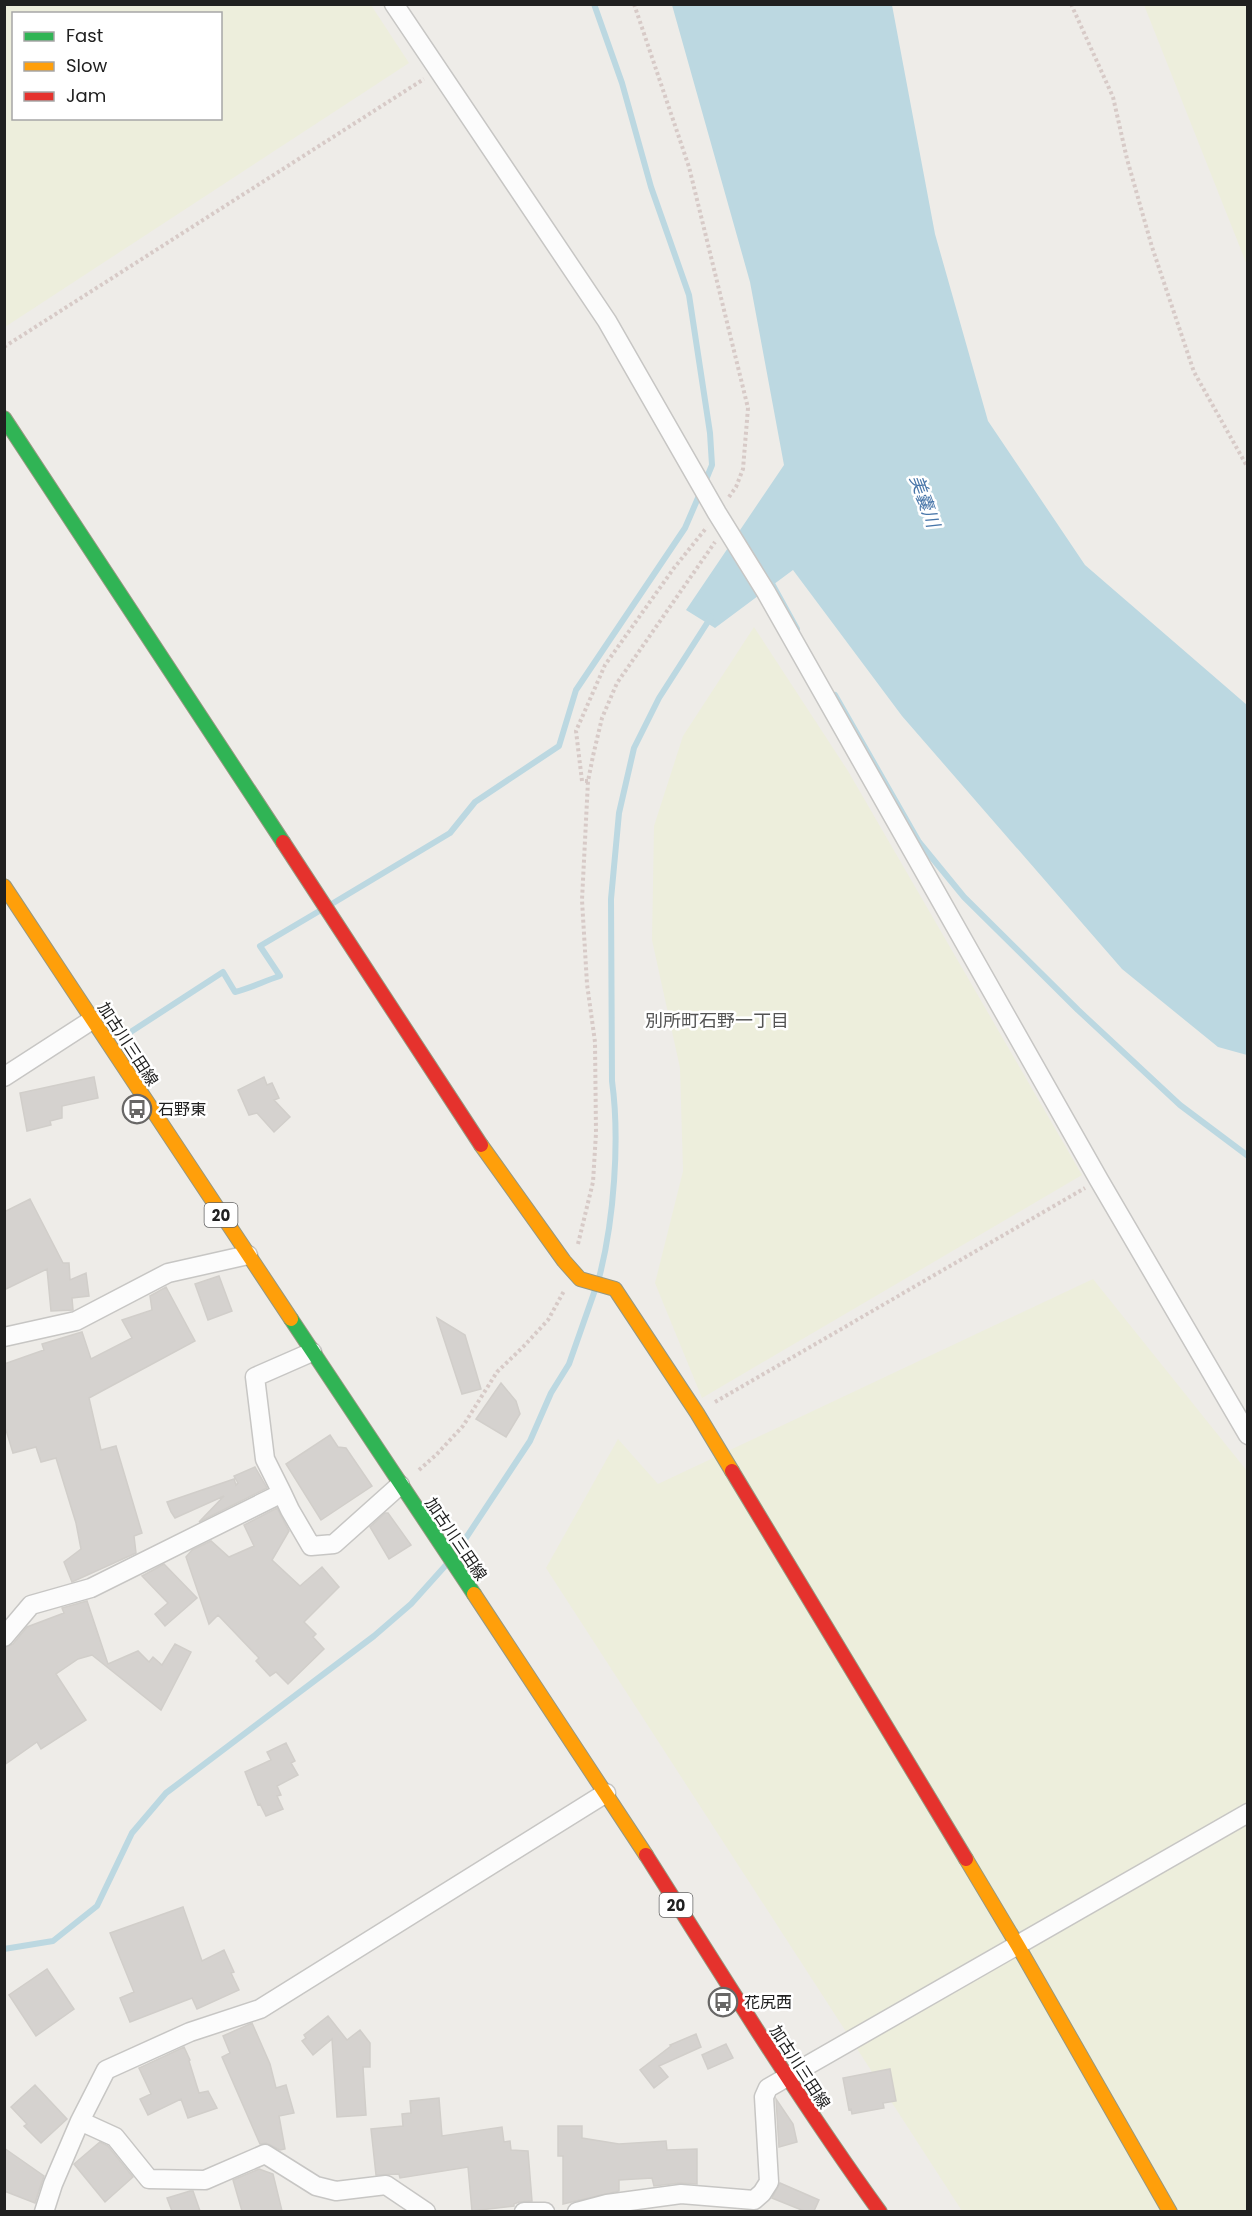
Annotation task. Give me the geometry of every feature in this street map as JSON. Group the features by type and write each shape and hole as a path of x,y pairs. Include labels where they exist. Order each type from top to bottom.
{"street":[{"path":"394,4 607,321 664,423 766,592 1099,1180 1248,1435"},
{"path":"4,418 492,1161 573,1270 615,1289 697,1413 1018,1946 1170,2211"},
{"name":"加古川三田線","path":"4,886 606,1793 838,2154 880,2211"},
{"path":"4,1077 92,1020"},
{"path":"4,1337 76,1321 168,1273 248,1255"},
{"path":"312,1352 255,1377 265,1459 311,1546 334,1544 400,1485"},
{"path":"4,1637 31,1605 91,1588 282,1493"},
{"path":"44,2211 80,2121 106,2070 190,2032 260,2009 606,1793"},
{"path":"577,2211 607,2204 681,2194 754,2200 769,2182 764,2097 768,2088 1248,1813"},
{"path":"80,2121 115,2137 148,2179 205,2180 265,2154 316,2186 336,2191 386,2185 426,2211"},
{"path":"524,2211 545,2211"}],"path":[{"path":"1071,4 1113,97 1127,159 1152,247 1194,372 1248,468"},
{"path":"4,348 437,70"},
{"path":"400,1485 436,1455 463,1426 497,1372 548,1320 573,1270 593,1182 596,1133 595,1042 587,984 582,900 585,825 593,756 602,718 616,683 663,614 729,532"},
{"path":"697,1413 1099,1180"}],"green space":[{"path":"5,4 371,5 409,63 5,327"},
{"path":"1144,5 1247,5 1247,265"},
{"path":"754,627 848,771 1082,1175 702,1398 655,1283 683,1171 680,1068 652,940 654,826 683,736"},
{"path":"1093,1279 1247,1471 1247,2211 962,2211 546,1568 618,1439 658,1484"}],"water":[{"name":"美嚢川","path":"672,5 892,5 935,234 988,421 1085,565 1247,705 1247,1055 1218,1047 1122,969 902,716 793,570 715,628 686,610 784,465 750,282"}],"building":[{"path":"94,1077 98,1098 62,1106 62,1118 50,1121 51,1125 27,1131 20,1093"},
{"path":"264,1077 267,1085 272,1083 279,1098 274,1100 290,1117 274,1132 257,1113 249,1115 238,1090"},
{"path":"30,1199 63,1263 69,1263 70,1280 86,1273 89,1296 72,1298 73,1310 51,1311 47,1269 4,1290 4,1212"},
{"path":"219,1276 232,1311 208,1320 195,1284"},
{"path":"166,1287 195,1341 89,1398 101,1450 116,1446 142,1533 134,1536 136,1553 72,1582 64,1562 81,1549 76,1523 56,1458 41,1462 36,1447 13,1453 6,1430 4,1430 4,1364 44,1350 42,1344 82,1332 91,1359 132,1338 122,1320 152,1310 150,1296"},
{"path":"437,1318 465,1335 481,1389 462,1394"},
{"path":"501,1383 516,1401 520,1414 506,1437 476,1419"},
{"path":"330,1435 338,1447 346,1448 372,1486 321,1520 286,1464"},
{"path":"255,1467 267,1488 199,1522 224,1496 175,1518 171,1512 167,1502 234,1479 236,1485 238,1483 234,1476"},
{"path":"277,1508 289,1531 272,1560 300,1586 322,1567 339,1587 304,1622 316,1634 313,1637 324,1649 288,1684 276,1672 270,1676 256,1661 259,1658 218,1615 209,1624 186,1557 192,1550 211,1541 229,1557 254,1546 244,1525"},
{"path":"385,1513 388,1513 411,1545 389,1559 370,1527"},
{"path":"164,1564 197,1598 165,1626 155,1614 168,1603 142,1576"},
{"path":"87,1601 108,1664 138,1651 149,1662 153,1657 162,1665 175,1644 191,1652 161,1710 92,1655 78,1659 56,1674 86,1720 41,1749 37,1742 4,1765 4,1648 13,1644 27,1627 64,1613 62,1608"},
{"path":"286,1743 295,1761 291,1763 298,1775 277,1786 281,1795 277,1796 283,1809 266,1816 260,1804 258,1805 245,1772 271,1760 267,1752"},
{"path":"183,1907 202,1961 224,1950 239,1990 197,2009 192,1998 130,2022 120,1998 134,1992 110,1933"},
{"path":"47,1969 74,2009 36,2036 9,1995"},
{"path":"328,2016 347,2040 360,2030 370,2043 370,2067 363,2067 366,2115 337,2117 332,2039 313,2055 302,2041 306,2038 304,2035"},
{"path":"252,2023 270,2064 276,2088 286,2085 294,2113 279,2116 285,2149 280,2150 266,2143 260,2144 222,2057 230,2053 223,2036"},
{"path":"696,2034 701,2047 659,2066 668,2077 654,2088 640,2070 670,2045"},
{"path":"726,2044 733,2058 708,2069 702,2055"},
{"path":"184,2047 199,2093 208,2091 217,2108 188,2118 181,2099 148,2115 140,2099 151,2094 139,2068"},
{"path":"890,2069 896,2101 883,2103 884,2108 852,2114 851,2109 849,2110 843,2078"},
{"path":"35,2085 67,2119 41,2143 24,2126 27,2124 11,2107"},
{"path":"439,2098 442,2136 502,2127 504,2142 510,2141 511,2150 528,2151 532,2201 519,2202 514,2206 472,2211 468,2167 400,2178 399,2174 376,2175 371,2129 403,2126 402,2114 411,2113 410,2101"},
{"path":"776,2099 793,2124 797,2142 779,2147"},
{"path":"558,2126 582,2126 582,2138 619,2144 666,2141 667,2150 697,2149 697,2184 654,2186 652,2178 619,2180 619,2191 563,2204 563,2156 558,2156"},
{"path":"100,2142 108,2146 133,2177 105,2202 74,2164"},
{"path":"4,2148 44,2176 35,2203 4,2191"},
{"path":"259,2169 273,2174 282,2211 242,2211 233,2180"},
{"path":"780,2183 819,2200 814,2211 804,2211 772,2198"},
{"path":"193,2191 200,2211 172,2211 167,2198"}],"waterway":[{"path":"594,4 622,83 651,187 689,295 710,433 712,465 705,482"},
{"path":"330,905 450,833 475,802 559,746 576,690 685,528 701,491"},
{"path":"770,580 797,629"},
{"path":"599,1278 612,1206 614,1180 611,899 619,813 634,748 659,698 711,617"},
{"path":"835,695 919,842 964,897 1078,1010 1180,1105 1248,1156"},
{"path":"126,1035 223,972 235,992 280,976 260,946 321,910"},
{"path":"456,1553 530,1441 551,1393 569,1364 595,1290"},
{"path":"4,1949 53,1941 97,1906 132,1833 166,1793 374,1636 411,1604 446,1565"}],"traffic: fast":[{"path":"4,418 283,842"},
{"path":"291,1319 474,1594"}],"traffic: slow":[{"path":"4,886 291,1319"},
{"path":"481,1145 564,1261 580,1279 615,1289 697,1413 732,1471"},
{"path":"474,1594 646,1855"},
{"path":"966,1859 1170,2212"}],"traffic: jam":[{"path":"283,842 481,1145"},
{"path":"732,1471 966,1859"},
{"path":"646,1855 790,2080 880,2212"}],"place":[{"name":"石野東","path":"137,1109"},
{"name":"花尻西","path":"723,2002"}],"district":[{"name":"別所町石野一丁目","path":"717,1020"}]}
